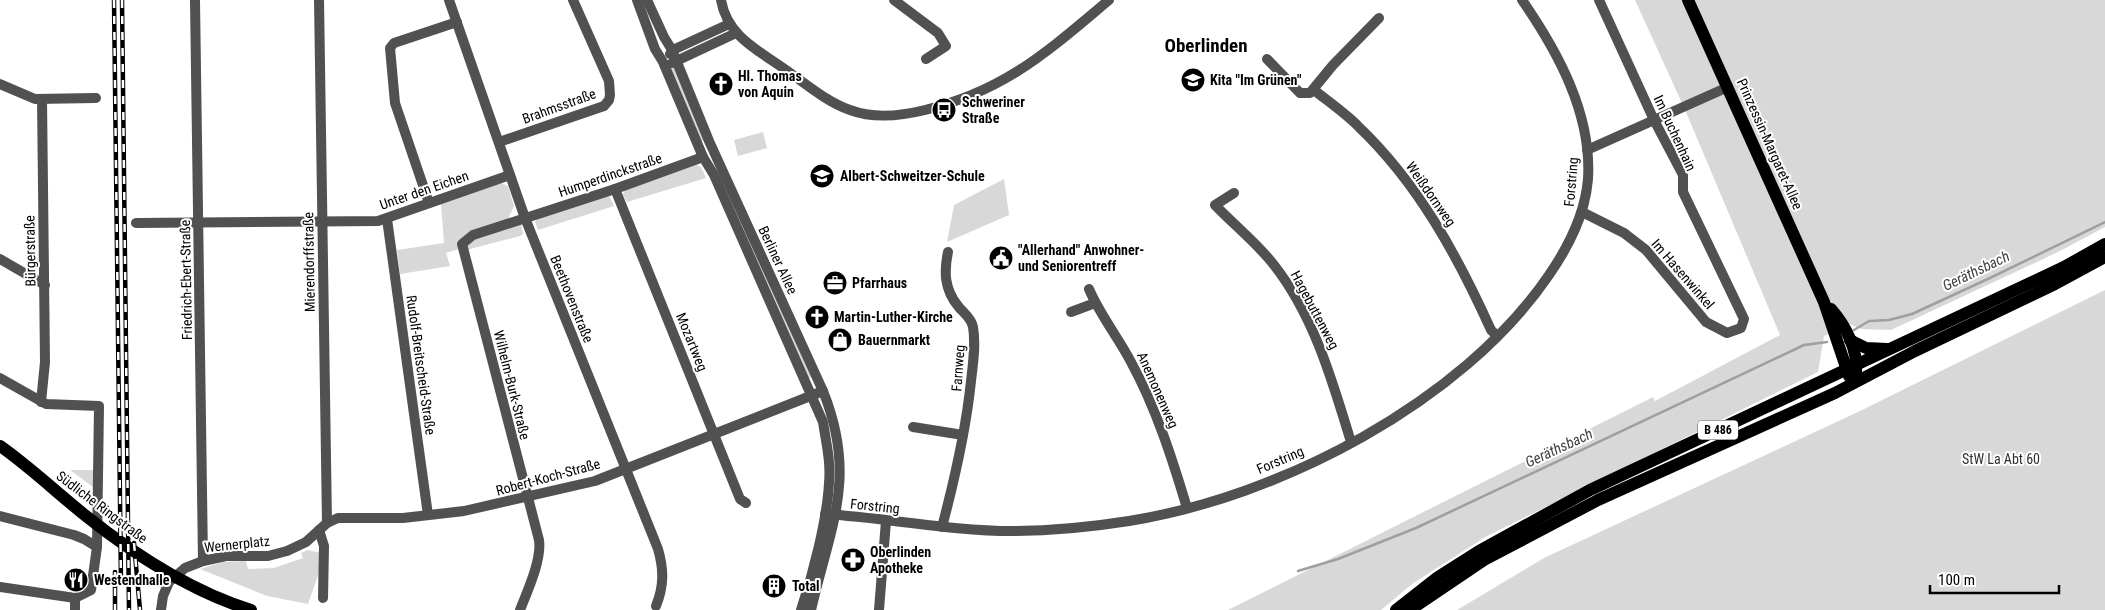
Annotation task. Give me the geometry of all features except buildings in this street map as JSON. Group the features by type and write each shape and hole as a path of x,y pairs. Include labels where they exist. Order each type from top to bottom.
{"main road":[{"name":"Prinzessin-Margaret-Allee","path":"1688,0 1824,302 1851,367 1852,384"},
{"name":"B 486","path":"1396,610 1438,578 1479,551 1590,490 2064,267 2105,244"},
{"name":"B 486","path":"1410,610 1484,560 1598,500 1852,384 1915,351 2055,284 2105,257"},
{"name":"Prinzessin-Margaret-Allee","path":"1824,302 1833,311 1856,353 1851,367"},
{"path":"1850,340 1866,348 1890,349"},
{"name":"Südliche Ringstraße","path":"0,446 87,517 133,550 190,585 251,610"}],"street":[{"name":"Friedrich-Ebert-Straße","path":"195,0 204,561"},
{"name":"Mierendorffstraße","path":"319,0 328,523"},
{"name":"Beethovenstraße","path":"449,0 525,218 658,549 662,564 663,582 656,606"},
{"name":"Brahmsstraße","path":"499,142 604,106 609,100 609,81 573,0"},
{"name":"Berliner Allee","path":"637,0 654,46 664,64 703,157 717,183 823,422 830,466 811,610"},
{"name":"Berliner Allee","path":"647,0 664,38 677,61 728,184 823,391 834,424 840,458 840,485 836,515 801,610"},
{"path":"721,0 723,11 729,24 736,33 754,47 843,108 876,116 901,115 953,103 1009,77 1054,47 1109,0"},
{"path":"894,0 938,33 944,40 946,46 926,60"},
{"name":"Forstring","path":"825,514 942,527 1011,531 1054,529 1131,520 1187,508 1262,483 1351,442 1424,399 1460,372 1534,297 1576,230 1582,212 1588,178 1584,125 1576,98 1548,43 1522,0"},
{"name":"Im Buchenhain","path":"1598,0 1682,175 1683,192 1744,319 1744,325 1738,331"},
{"path":"1314,90 1333,65 1379,18"},
{"path":"430,203 396,103 390,48 394,43 457,22"},
{"path":"664,64 672,50 729,24"},
{"path":"664,64 677,61 736,33"},
{"name":"Weißdornweg","path":"1267,58 1300,93 1310,93 1314,90 1366,134 1418,197 1450,247 1491,330 1497,336"},
{"path":"0,84 27,96 42,99 96,98"},
{"name":"Forstring","path":"1587,150 1728,87"},
{"name":"Bürgerstraße","path":"41,402 45,373 42,99"},
{"name":"Humperdinckstraße","path":"525,218 615,189 703,157"},
{"name":"Unter den Eichen","path":"136,224 378,221 510,175"},
{"name":"Mozartweg","path":"615,189 740,499 746,503"},
{"name":"Hagebuttenweg","path":"1234,193 1215,205 1273,263 1291,289 1325,358 1351,442"},
{"name":"Im Hasenwinkel","path":"1582,212 1624,233 1646,250 1706,322 1727,333 1738,331"},
{"name":"Wilhelm-Burk-Straße","path":"520,610 540,546 462,244 473,236 525,218"},
{"name":"Rudolf-Breitscheid-Straße","path":"387,219 428,515"},
{"name":"Farnweg","path":"942,527 963,435 972,369 973,332 970,319 957,305 946,283 945,267 948,252"},
{"path":"0,259 44,285"},
{"name":"Anemonenweg","path":"1090,289 1095,303 1119,340 1148,397 1173,461 1187,508"},
{"path":"1071,312 1095,303"},
{"path":"0,378 41,402 52,405 99,406 97,547 91,590 75,598 0,587"},
{"name":"Robert-Koch-Straße","path":"328,523 335,519 346,517 404,518 485,508 595,481 823,391"},
{"path":"913,427 963,435"},
{"path":"0,516 84,539 97,547"},
{"path":"879,610 886,521"},
{"name":"Wernerplatz","path":"161,607 165,589 173,578 185,568 226,556 280,554 306,542 328,523"},
{"path":"319,530 323,537 324,546 323,598"},
{"path":"75,598 75,610"},
{"name":"Wilhelm-Burk-Straße","path":"525,598 526,610"}],"green space":[{"path":"1635,0 2105,0 2105,227 2058,252 1891,330 1861,329 1850,324 1824,336 1818,372 1487,536 1412,584 1381,610 1228,610 1653,397 1655,401 1780,335 1686,112"},
{"path":"673,66 706,139 701,142 671,72 671,67"},
{"path":"763,132 767,148 738,156 734,140"},
{"path":"695,164 701,167 706,178 627,202 623,195 625,189"},
{"path":"1004,179 1009,215 947,242 954,205"},
{"path":"501,183 508,186 514,206 508,219 521,223 523,234 459,252 459,249 446,253 450,266 400,274 397,250 444,243 441,204"},
{"path":"605,195 609,196 614,206 538,230 535,222 537,219"},
{"path":"747,230 811,377 807,379 743,232"},
{"name":"StW La Abt 60","path":"2105,290 2105,610 1457,610 1544,558 1860,411"},
{"path":"70,470 94,470 93,487"},
{"path":"308,550 321,553 321,567 308,604 267,596 200,569 223,562 246,561 248,569 274,568 303,558 301,553"}],"waterway":[{"name":"Geräthsbach","path":"1854,330 1869,321 1889,320 1912,314 2105,222"},
{"name":"Geräthsbach","path":"1298,571 1338,559 1416,528 1804,345 1827,342"}],"railway":[{"path":"114,0 121,583"},
{"path":"122,0 129,610"},
{"path":"134,543 140,610"},
{"path":"115,572 115,610"}],"place":[{"name":"Kita \"Im Grünen\"","path":"1193,80"},
{"name":"Hl. Thomas von Aquin","path":"721,84"},
{"name":"Schweriner Straße","path":"944,110"},
{"name":"Albert-Schweitzer-Schule","path":"822,176"},
{"name":"\"Allerhand\" Anwohner- und Seniorentreff","path":"1001,258"},
{"name":"Pfarrhaus","path":"835,283"},
{"name":"Martin-Luther-Kirche","path":"817,317"},
{"name":"Bauernmarkt","path":"840,340"},
{"name":"Oberlinden Apotheke","path":"853,560"},
{"name":"Westendhalle","path":"76,580"},
{"name":"Total","path":"774,586"}],"district":[{"name":"Oberlinden","path":"1206,45"}]}
